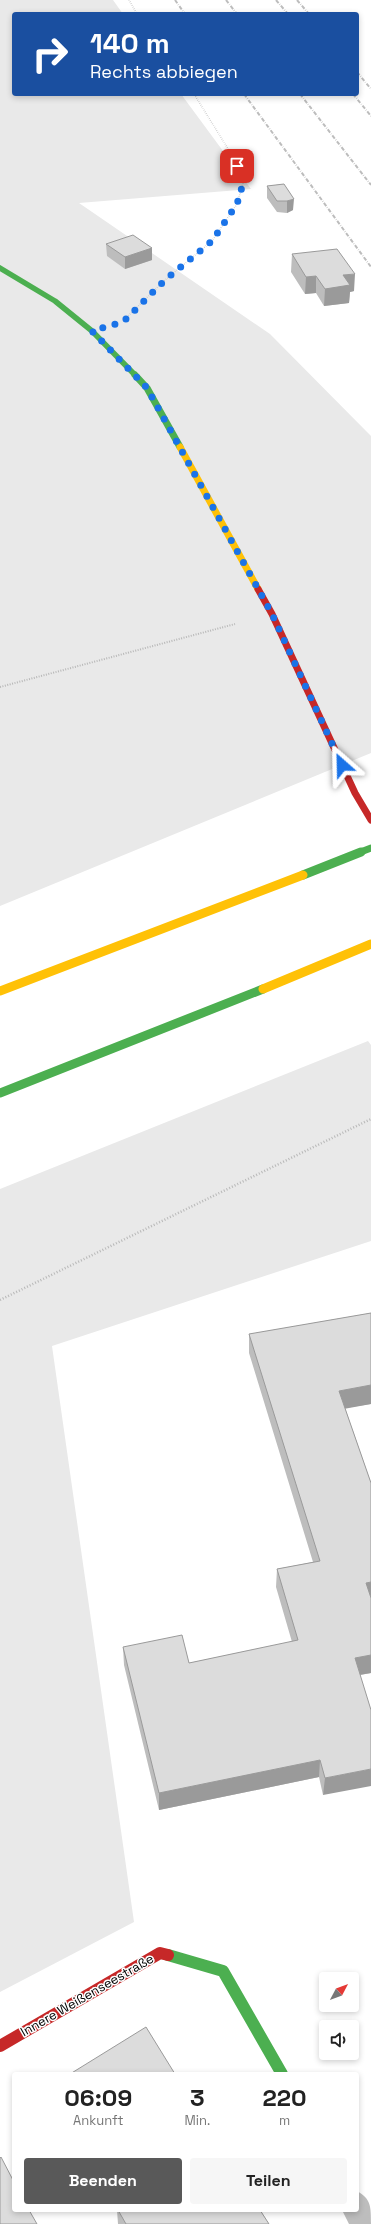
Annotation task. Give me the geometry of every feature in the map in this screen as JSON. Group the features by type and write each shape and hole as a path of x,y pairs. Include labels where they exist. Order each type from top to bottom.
{"main road":[{"path":"0,268 55,302 92,331 147,388 272,614 355,792 371,820"},
{"path":"0,991 204,914 371,848"},
{"path":"0,1092 269,987 371,944"},
{"name":"Innere Weißenseestraße","path":"0,2046 160,1953 224,1971 281,2072"}],"street":[{"path":"359,2211 366,2224"}],"path":[{"path":"129,0 136,12"},
{"path":"92,331 123,322 165,280 212,241 237,204 244,180 230,152 195,96"},
{"path":"0,687 272,614"},
{"path":"0,1300 371,1119"}],"shaded area":[{"path":"0,0 113,0 122,12 12,12 12,96 182,96 251,189 79,203 270,334 371,436 371,753 0,906"},
{"path":"368,1041 371,1045 371,1241 52,1346 134,1922 0,1992 0,1189"}],"building":[{"path":"284,184 294,199 277,201 267,186"},
{"path":"133,235 152,248 125,257 106,244"},
{"path":"337,249 355,274 343,275 350,285 325,289 316,276 306,277 292,254"},
{"path":"371,1313 371,1385 339,1391 371,1483 371,1582 366,1583 371,1598 371,1655 355,1658 371,1710 371,1769 325,1778 320,1760 159,1793 123,1647 182,1635 189,1663 298,1640 277,1569 320,1561 249,1334"},
{"path":"146,2027 174,2072 73,2072"},
{"path":"1,2157 12,2178 12,2212 30,2212 37,2224 0,2224"},
{"path":"119,2212 261,2212 269,2224 126,2224"}],"railway":[{"path":"175,0 184,12"},
{"path":"226,0 235,12"},
{"path":"276,0 286,12"},
{"path":"297,0 307,12"},
{"path":"359,74 371,89"},
{"path":"245,96 371,267"},
{"path":"302,96 371,185"},
{"path":"355,96 371,116"}],"traffic: fast":[{"path":"0,268 55,301 92,331 147,388 180,447"},
{"path":"303,875 371,848"},
{"path":"0,1093 263,989"},
{"path":"168,1955 223,1971 281,2072"}],"traffic: slow":[{"path":"180,447 258,589"},
{"path":"0,991 303,875"},
{"path":"263,989 371,944"}],"traffic: jam":[{"path":"258,589 272,614 355,793 371,820"},
{"path":"0,2046 160,1953 168,1955"}],"route":[{"path":"237,166 244,180 237,204 212,241 165,280 123,322 92,331 147,388 272,614 342,765"}]}
